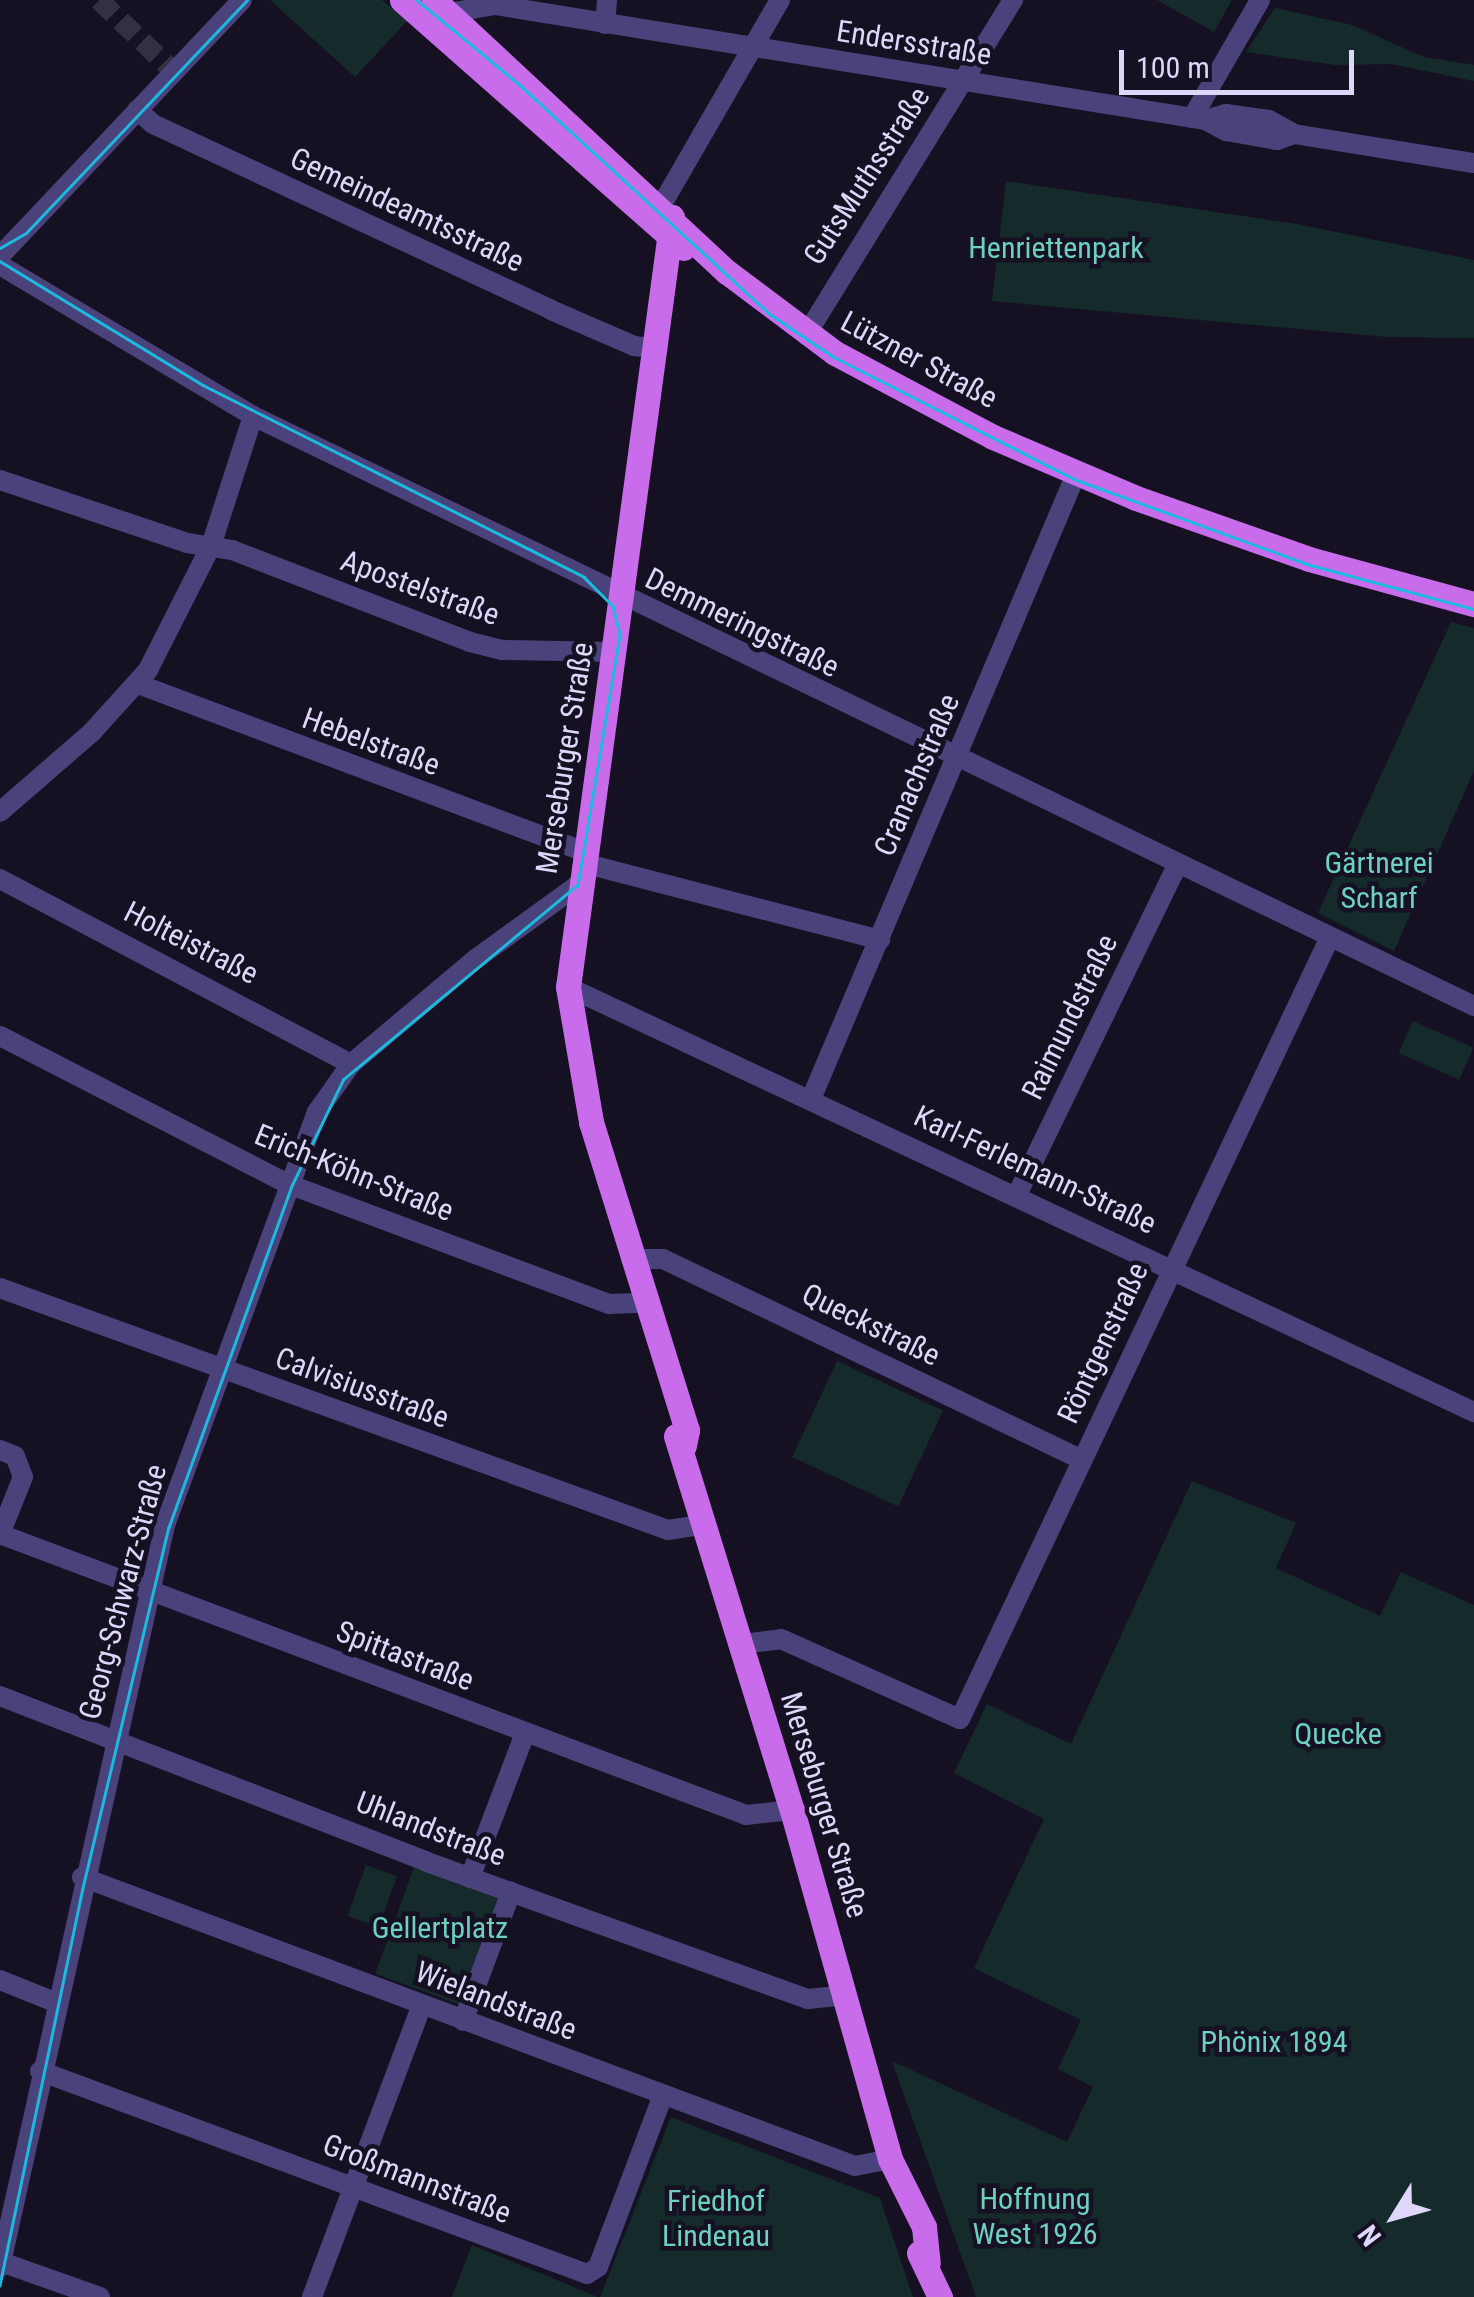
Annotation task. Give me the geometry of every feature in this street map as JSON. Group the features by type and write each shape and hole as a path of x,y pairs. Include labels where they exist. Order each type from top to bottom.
{"main road":[{"name":"Lützner Straße","path":"402,0 438,13 469,32 668,221"},
{"name":"Lützner Straße","path":"438,13 717,266 806,335 949,414 1076,474 1309,559 1474,604"},
{"name":"Merseburger Straße","path":"668,221 666,289 568,987 586,1101 644,1303 649,1356 684,1446 895,2171 917,2205 931,2250 928,2263 940,2297"},
{"path":"666,289 717,266"}],"street":[{"path":"0,256 242,0"},
{"path":"605,24 608,0"},
{"name":"Merseburger Straße","path":"668,221 780,0"},
{"name":"GutsMuthsstraße","path":"806,335 818,305 1013,0"},
{"path":"1198,119 1260,0"},
{"path":"469,32 495,5"},
{"name":"Endersstraße","path":"438,13 495,5 557,8 605,24 753,50 1198,119 1226,114 1270,120 1294,134 1474,163"},
{"name":"Gemeindeamtsstraße","path":"137,110 153,124 552,310 634,346 658,349"},
{"name":"Demmeringstraße","path":"0,266 253,416 620,598 1474,1006"},
{"path":"0,812 138,684 211,546 253,416"},
{"name":"Cranachstraße","path":"811,1099 1076,474"},
{"name":"Apostelstraße","path":"0,480 211,546 470,642 502,650 586,648 616,652"},
{"name":"Hebelstraße","path":"138,684 582,867 880,940"},
{"name":"Raimundstraße","path":"1017,1195 1176,864"},
{"name":"Georg-Schwarz-Straße","path":"0,2264 8,2179 40,2071 165,1525 317,1112 351,1064 582,867"},
{"name":"Holteistraße","path":"0,878 351,1064"},
{"name":"Röntgenstraße","path":"742,1644 782,1639 960,1719 1329,938"},
{"name":"Karl-Ferlemann-Straße","path":"568,987 1172,1266 1474,1412"},
{"name":"Erich-Köhn-Straße","path":"0,1036 288,1184 609,1304 644,1303"},
{"name":"Queckstraße","path":"631,1259 663,1259 1082,1460"},
{"name":"Calvisiusstraße","path":"0,1288 668,1530 706,1524"},
{"path":"0,1450 16,1456 23,1477 0,1534"},
{"name":"Spittastraße","path":"0,1534 746,1815 792,1810"},
{"name":"Uhlandstraße","path":"0,1696 470,1878 808,1999 844,1994"},
{"path":"470,1878 525,1732"},
{"name":"Wielandstraße","path":"82,1876 462,2022 855,2166 895,2171"},
{"path":"462,2022 511,1892"},
{"path":"0,1980 55,2002"},
{"path":"312,2297 422,2005"},
{"name":"Großmannstraße","path":"40,2071 587,2274 598,2267 663,2095"},
{"path":"0,2264 100,2297"}],"green space":[{"path":"270,0 382,0 407,21 355,77"},
{"path":"1157,0 1232,0 1214,32"},
{"path":"1275,8 1352,25 1424,57 1474,65 1474,81 1391,64 1335,65 1246,52"},
{"name":"Henriettenpark","path":"1006,181 1297,224 1474,260 1474,338 1387,337 992,301"},
{"name":"Gärtnerei Scharf","path":"1451,622 1474,628 1474,771 1394,951 1318,913"},
{"path":"1413,1021 1473,1048 1459,1080 1399,1053"},
{"path":"837,1361 943,1410 898,1507 792,1457"},
{"path":"1192,1481 1296,1523 1276,1568 1380,1616 1401,1572 1474,1605 1474,2297 976,2297 892,2061 1067,2142 1093,2087 1058,2069 1081,2020 974,1968 1044,1819 954,1773 987,1704 1071,1744"},
{"name":"Gellertplatz","path":"416,1862 503,1894 463,2006 375,1974"},
{"path":"366,1865 397,1876 379,1927 348,1916"},
{"name":"Friedhof Lindenau","path":"671,2117 880,2198 913,2297 600,2297"},
{"path":"472,2245 598,2297 452,2297"}],"tunnel":[{"path":"99,0 174,72"}],"tram line":[{"path":"0,248 26,233 247,0"},
{"path":"417,0 520,85 770,314 834,357 1074,479 1307,564 1474,609"},
{"path":"0,261 203,385 584,577 613,606 620,635 578,885 344,1079 292,1186 169,1527 83,1888 0,2285"}],"park label":[{"name":"Quecke","path":"1338,1734"},
{"name":"Phönix 1894","path":"1274,2042"},
{"name":"Hoffnung West 1926","path":"1035,2216"}]}
